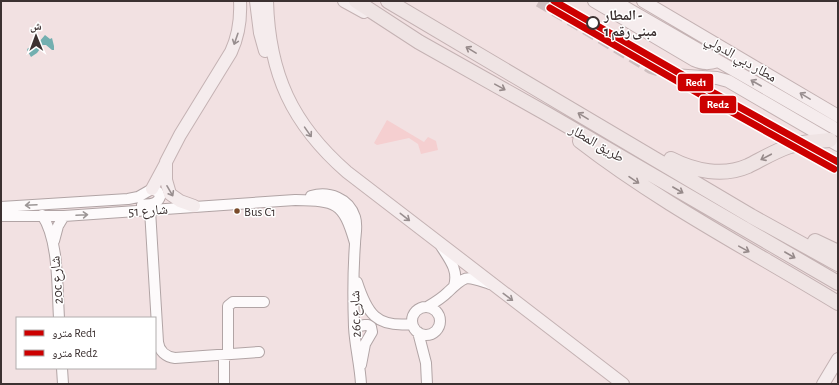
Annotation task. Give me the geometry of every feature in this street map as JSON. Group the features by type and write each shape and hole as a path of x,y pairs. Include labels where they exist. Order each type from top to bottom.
{"highway":[{"name":"طريق المطار","path":"356,1 418,42 547,114 838,283"},
{"name":"طريق المطار","path":"388,1 751,216 838,264"},
{"path":"547,114 594,153 649,189 728,239 838,303"},
{"path":"616,137 636,141 688,167 701,171 715,172 738,170 790,146 804,142 835,138"},
{"path":"734,205 838,252"}],"main road":[{"path":"152,190 155,181 180,135 237,40 240,27 240,1"},
{"path":"256,1 260,33 296,115 328,156 492,285 623,384"},
{"path":"267,1 271,60"},
{"path":"344,1 393,26"},
{"path":"594,1 694,60 706,64 718,61"},
{"name":"مطار دبي الدولي","path":"614,1 718,61 835,138"},
{"name":"مطار دبي الدولي","path":"643,1 835,112"},
{"path":"657,25 685,25"},
{"path":"680,56 835,138"},
{"path":"673,75 716,78 728,81"},
{"path":"166,162 166,180 170,194 180,201 194,206"},
{"path":"823,384 838,358"}],"street":[{"path":"110,213 120,206 154,203 158,200 159,194 158,192 152,190"},
{"name":"شارع 51","path":"1,207 132,199 152,190"},
{"name":"شارع 51","path":"1,216 64,216 295,200 323,201 336,206 346,217 355,243"},
{"path":"150,210 158,342 160,349 168,356 175,358 259,352"},
{"name":"20c شارع","path":"42,215 48,225 53,243 59,317"},
{"name":"20c شارع","path":"53,243 56,231 64,216"},
{"name":"26c شارع","path":"355,243 354,327 361,384"},
{"path":"427,384 426,363 432,334 439,326 440,318 456,278 455,270 440,244"},
{"path":"354,274 363,300 370,312 375,316 387,323 415,328 423,335 432,334"},
{"path":"426,363 412,320 415,312 419,309 427,307 462,280 471,278 492,285"},
{"path":"224,383 228,306 233,302 264,302"},
{"path":"427,307 437,312 440,318"},
{"path":"354,327 368,325 372,330 365,344 360,369"},
{"path":"62,369 63,384"}],"shaded area":[{"path":"387,120 424,142 428,137 436,141 438,150 421,154 418,144 409,138 377,145 374,143"}],"water":[{"path":"45,35 50,39 52,38 54,50 46,45 43,45 37,53 31,57 27,50 28,48 37,47"}],"tunnel":[{"path":"539,1 651,68 673,75"}],"metro line":[{"name":"Red1","path":"554,1 838,162"},
{"name":"Red2","path":"550,8 834,169"}],"place":[{"name":"المطار - مبنى رقم 1","path":"593,23"},
{"name":"Bus C1","path":"237,211"}]}
